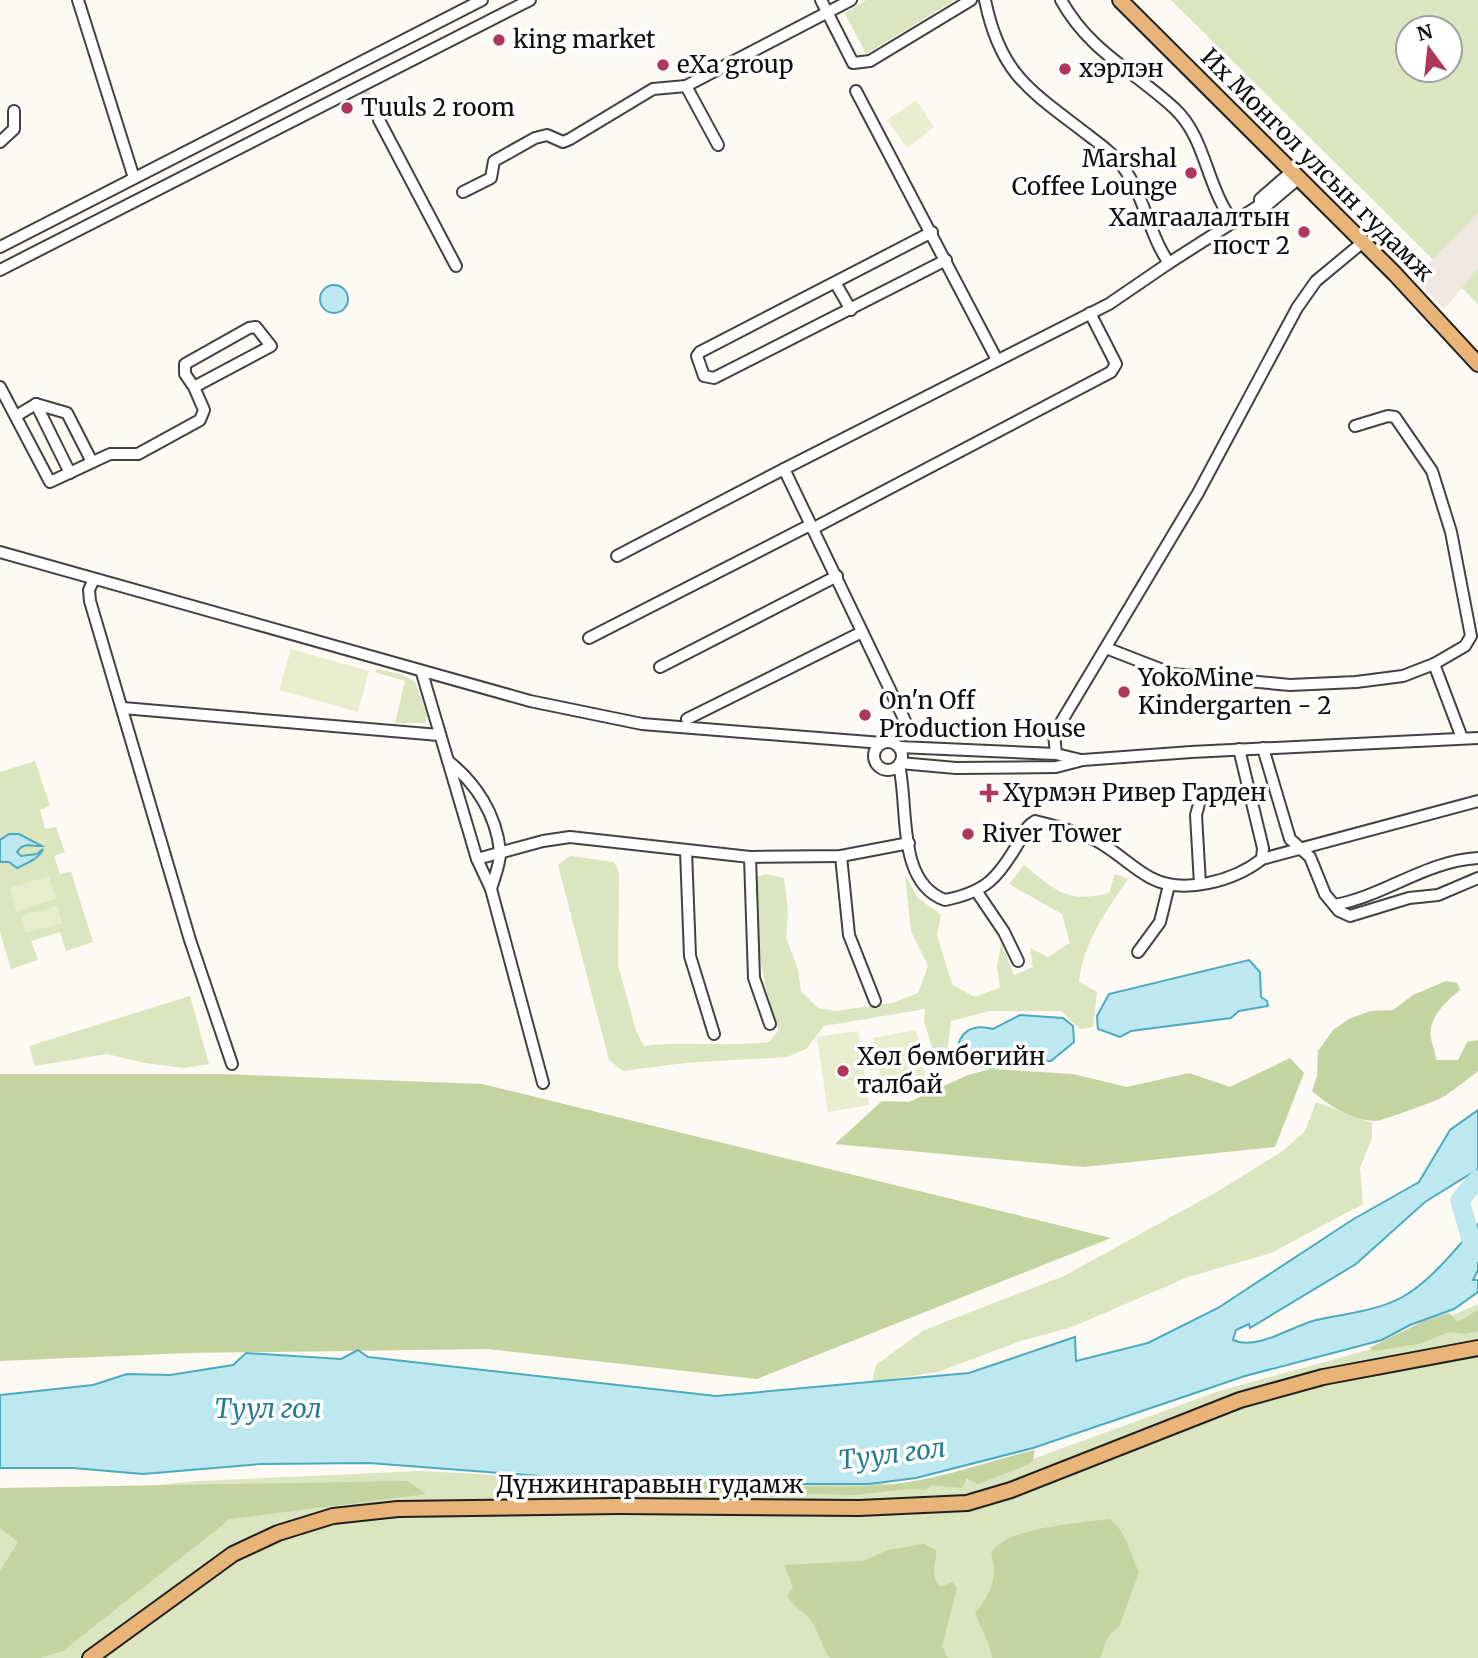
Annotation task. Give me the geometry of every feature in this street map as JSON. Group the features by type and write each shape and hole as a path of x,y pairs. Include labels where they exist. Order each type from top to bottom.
{"main road":[{"name":"Их Монгол улсын гудамж","path":"1120,0 1363,242 1478,364"},
{"name":"Дүнжингаравын гудамж","path":"90,1658 233,1554 278,1533 333,1516 376,1509 516,1506 841,1508 967,1503 1011,1490 1240,1400 1342,1373 1478,1348"}],"street":[{"path":"78,0 134,178"},
{"path":"0,247 482,0"},
{"path":"0,270 530,0"},
{"path":"821,0 853,63 859,64 870,61 971,0"},
{"path":"463,192 491,178 494,161 535,138 547,135 563,142 653,89 686,86 806,21 829,14 851,0"},
{"path":"985,0 1001,52 1015,75 1122,165 1148,212 1162,254 1169,263"},
{"path":"1061,0 1079,28 1103,53 1176,109 1205,154 1222,204 1233,223"},
{"path":"351,67 361,87"},
{"path":"686,86 718,145"},
{"path":"856,91 998,360"},
{"path":"0,142 14,129 14,111"},
{"path":"379,120 456,266"},
{"path":"617,556 1090,313 1260,205 1260,199 1294,175"},
{"path":"932,232 700,352 697,356 704,376 714,378 946,260"},
{"path":"1056,754 1054,734 1198,493 1297,308 1316,281 1363,242"},
{"path":"836,284 851,310"},
{"path":"589,638 1111,372 1116,364 1090,313"},
{"path":"0,387 50,482 110,454 138,454 200,420 204,410 185,374 185,364 249,328 256,327 271,346 194,387"},
{"path":"16,416 36,404 66,412 92,462"},
{"path":"36,404 70,473"},
{"path":"1106,648 1172,674 1290,685 1391,678 1434,664 1465,646 1471,636 1451,532 1432,471 1395,417 1388,416 1355,426"},
{"path":"784,469 905,723"},
{"path":"0,552 422,673 530,701 642,724 891,742 899,747 1056,754 1083,760"},
{"path":"660,667 837,576"},
{"path":"94,579 89,590 90,601 186,928 232,1064"},
{"path":"687,719 862,632"},
{"path":"1434,664 1462,738"},
{"path":"422,673 477,859 491,889 543,1083"},
{"path":"123,708 439,735"},
{"path":"846,738 873,755 877,766 956,768 1056,766 1083,760 1239,749 1478,738"},
{"path":"873,755 882,743"},
{"path":"899,747 902,755 896,766 904,788 915,875 927,891 945,900 977,892 1003,868 1026,829 1035,821 1097,841 1150,878 1169,885 1200,884 1247,871 1262,859 1478,801"},
{"path":"1263,748 1290,839 1310,857 1325,894 1350,916 1409,898 1438,895 1478,878"},
{"path":"1239,749 1263,848 1262,859"},
{"path":"448,761 471,781 486,806 500,852 491,889"},
{"path":"1200,884 1195,836 1196,815 1201,797"},
{"path":"477,859 570,837 750,858 841,856 909,843"},
{"path":"686,851 690,956 714,1034"},
{"path":"841,856 849,934 876,1001"},
{"path":"750,858 754,978 770,1024"},
{"path":"1335,905 1384,890 1428,867 1456,859 1478,858"},
{"path":"1138,952 1160,922 1169,885"},
{"path":"977,892 1004,932 1018,961"}],"green space":[{"path":"866,0 955,0 866,54 845,13"},
{"path":"1171,0 1478,0 1478,304"},
{"path":"916,100 934,127 907,148 887,120"},
{"path":"291,649 369,671 358,712 279,690"},
{"path":"376,669 400,674 415,682 427,715 425,723 395,723 405,681 375,672"},
{"path":"35,761 50,806 40,810 45,829 56,827 65,852 54,856 60,874 71,872 93,942 66,951 60,932 31,941 38,960 11,969 0,932 0,772"},
{"path":"570,856 614,862 619,872 618,965 636,1031 644,1046 769,1042 779,1030 767,993 757,936 754,878 765,874 784,878 788,912 786,938 798,969 801,991 818,1008 836,1011 892,1003 918,993 928,966 911,931 905,875 918,898 941,915 937,935 952,984 974,997 1000,988 997,967 1001,943 1014,975 1033,967 1030,948 1048,957 1070,943 1062,914 1009,884 1024,865 1053,888 1072,896 1109,893 1115,874 1128,879 1090,941 1081,968 1079,982 1097,992 1093,1027 1080,1029 1061,1011 990,1011 951,1021 947,1055 939,1071 924,1021 925,1009 824,1026 806,1049 787,1057 684,1063 623,1071 609,1060 558,865"},
{"path":"49,876 56,899 16,911 10,888"},
{"path":"57,906 62,923 26,933 21,916"},
{"path":"1446,981 1457,983 1460,990 1439,1011 1432,1024 1431,1038 1436,1060 1458,1060 1467,1042 1478,1040 1476,1073 1443,1097 1376,1121 1341,1111 1312,1091 1317,1076 1318,1051 1333,1030 1349,1019 1370,1011 1393,1010 1413,995"},
{"path":"190,996 209,1064 184,1068 107,1054 35,1066 29,1046"},
{"path":"916,1030 921,1053 877,1062 873,1038"},
{"name":"Хөл бөмбөгийн талбай","path":"858,1031 869,1105 828,1112 817,1037"},
{"path":"921,1055 926,1078 882,1087 877,1064"},
{"path":"1290,1058 1304,1073 1275,1147 1084,1167 835,1144 882,1101 909,1102 968,1075 990,1069 1073,1074 1127,1087 1189,1073 1230,1087"},
{"path":"0,1074 222,1074 482,1084 1111,1238 757,1379 488,1349 190,1353 0,1361"},
{"path":"1316,1102 1372,1123 1372,1138 1360,1168 1363,1204 1271,1253 1188,1277 1072,1327 1021,1341 938,1372 872,1382 876,1365 924,1330 1064,1276 1220,1190 1283,1151 1305,1131"},
{"path":"1478,1304 1478,1658 0,1658 0,1503 41,1496 199,1481 422,1471 643,1483 949,1484 984,1477 1219,1391 1383,1346"},
{"path":"1478,1310 1478,1331 1466,1334 1449,1332 1419,1344 1375,1351 1369,1348 1424,1321 1449,1313 1458,1322"},
{"path":"1035,1450 1033,1461 1027,1465 978,1484 967,1479 962,1488 932,1485 925,1490 908,1489 855,1495 681,1490 668,1489 665,1485 885,1485 942,1475"},
{"path":"408,1481 426,1494 230,1519 63,1651 39,1658 0,1658 0,1571 18,1542 0,1528 0,1488"},
{"path":"1110,1519 1124,1537 1139,1572 1120,1625 1108,1637 1100,1658 992,1658 975,1613 992,1585 994,1570 991,1554 998,1545 1027,1532"},
{"path":"924,1544 936,1550 934,1575 937,1583 941,1587 952,1582 957,1587 942,1646 948,1658 830,1658 811,1621 794,1605 788,1595 793,1587 784,1565 863,1561 888,1550"}],"shaded area":[{"path":"1478,213 1478,269 1444,309 1414,278"}],"water":[{"path":"334,285 344,289 348,299 344,309 334,313 324,309 320,299 324,289"},
{"path":"9,834 19,834 42,846 22,847 17,852 21,856 37,854 43,849 36,858 17,868 9,862 0,862 0,840"},
{"path":"1249,960 1260,972 1261,997 1267,1001 1268,1006 1239,1011 1231,1018 1131,1031 1120,1037 1098,1029 1097,1016 1109,994"},
{"path":"1020,1015 1063,1018 1073,1026 1074,1042 1051,1061 1033,1061 1015,1053 1002,1067 977,1066 966,1062 957,1053 960,1040 967,1031 979,1027 993,1029"},
{"name":"Туул гол","path":"1478,1110 1478,1169 1425,1202 1356,1264 1250,1328 1249,1324 1236,1330 1233,1340 1242,1343 1263,1340 1316,1320 1376,1308 1399,1299 1428,1278 1478,1224 1478,1270 1473,1280 1478,1280 1478,1292 1454,1309 1410,1325 1382,1340 1245,1376 1033,1448 916,1478 869,1484 787,1484 566,1478 369,1463 261,1464 143,1474 73,1468 0,1468 0,1395 93,1385 127,1374 170,1375 233,1365 246,1353 341,1359 358,1350 368,1357 716,1396 969,1373 1075,1337 1076,1361 1148,1343 1218,1308 1352,1220 1419,1182 1450,1130"}],"waterway":[{"name":"Туул гол","path":"1471,1255 1474,1251 1460,1200 1478,1179"}],"tunnel":[{"path":"362,89 379,120"}],"place":[{"name":"king market","path":"499,40"},
{"name":"eXa group","path":"663,65"},
{"name":"хэрлэн","path":"1065,69"},
{"name":"Tuuls 2 room","path":"347,108"},
{"name":"Marshal Coffee Lounge","path":"1191,173"},
{"name":"Хамгаалалтын пост 2","path":"1304,232"},
{"name":"YokoMine Kindergarten - 2","path":"1124,692"},
{"name":"On'n Off Production House","path":"865,715"},
{"name":"Хүрмэн Ривер Гарден","path":"989,793"},
{"name":"River Tower","path":"968,834"},
{"name":"Хөл бөмбөгийн талбай","path":"843,1071"}]}
